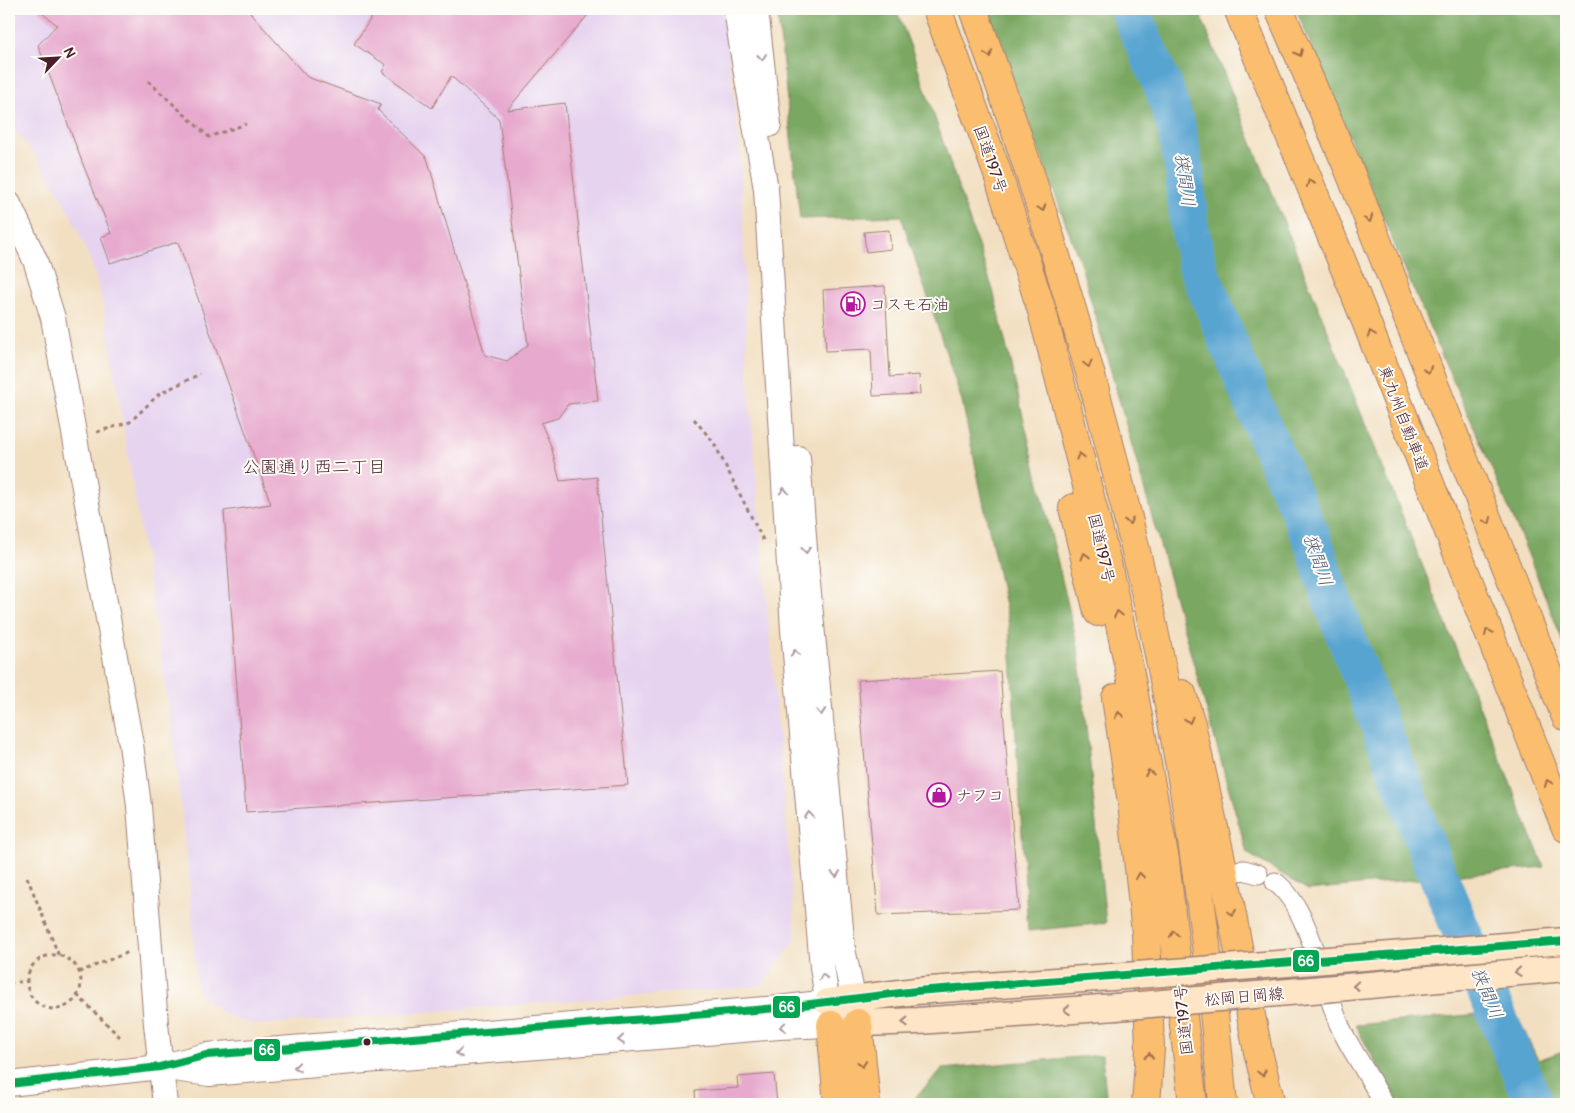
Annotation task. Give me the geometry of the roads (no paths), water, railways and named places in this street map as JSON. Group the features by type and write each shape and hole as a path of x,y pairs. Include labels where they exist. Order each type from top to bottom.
{"highway":[{"name":"国道197号","path":"937,9 996,169 1048,330 1105,558 1130,672 1165,860 1193,1104"},
{"name":"国道197号","path":"972,9 1001,87 1067,290 1113,456 1142,574 1159,657 1195,859 1223,1104"},
{"name":"東九州自動車道","path":"1238,9 1352,286 1566,828"},
{"path":"1279,9 1349,170 1566,717"},
{"path":"1033,282 1049,394 1068,486 1098,608 1118,709 1132,803 1146,934 1150,1049 1146,1104"},
{"path":"1142,574 1191,724 1224,873 1258,1052 1271,1104"},
{"path":"838,1104 843,1012"},
{"path":"843,1012 866,1104"}],"main road":[{"name":"松岡日岡線","path":"843,1012 916,991 1566,940"},
{"name":"松岡日岡線","path":"843,1012 918,1021 1116,1007 1566,968"}],"street":[{"path":"9,1084 160,1067 209,1074 769,1027 843,1012 822,967 793,630 766,189 736,9"},
{"path":"756,9 771,142 766,189"},
{"path":"9,204 35,260 53,318 122,689 139,806 160,1067 165,1104"},
{"path":"1224,873 1244,870 1267,878 1293,899 1305,924 1339,1024 1351,1050 1365,1070 1384,1104"}],"waterway":[{"name":"狭間川","path":"1129,9 1164,88 1177,130 1185,176 1189,225 1197,265 1265,432 1314,544 1330,595 1430,856 1534,1104"}],"place":[{"name":"コスモ石油","path":"853,304"},
{"name":"ナフコ","path":"939,795"}],"district":[{"name":"公園通り西二丁目","path":"314,467"}]}
